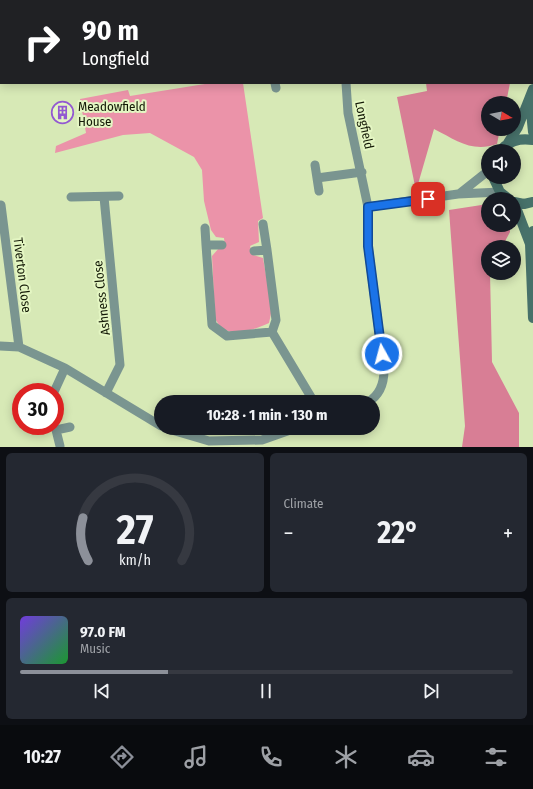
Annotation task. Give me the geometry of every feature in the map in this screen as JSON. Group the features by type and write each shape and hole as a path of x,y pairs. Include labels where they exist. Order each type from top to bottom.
{"main road":[{"path":"508,143 518,127 533,89"},
{"path":"529,100 533,132"},
{"path":"508,143 517,140 533,140"},
{"path":"496,184 500,192"},
{"path":"521,203 533,202"},
{"path":"521,220 530,244"},
{"path":"533,231 530,244 533,318"}],"street":[{"name":"Longfield","path":"346,84 348,113 362,172 368,207 368,246 384,378 379,391 375,395"},
{"path":"315,165 319,191"},
{"path":"317,178 362,172"},
{"path":"458,194 481,176"},
{"path":"368,207 458,194 481,193"},
{"path":"71,197 119,196"},
{"name":"Ashness Close","path":"104,197 120,365 106,393"},
{"name":"Tiverton Close","path":"1,206 19,347"},
{"path":"263,224 276,320 272,332 310,395"},
{"path":"205,228 212,325 227,336 272,332"},
{"path":"206,245 222,244"},
{"path":"254,251 267,250"},
{"path":"0,346 19,347 65,368 154,422"},
{"path":"58,383 65,368"},
{"path":"64,427 70,427"},
{"path":"58,435 60,446"},
{"path":"189,435 209,441 262,440 276,435"}],"lane":[{"path":"41,0 46,0"}],"shaded area":[{"path":"205,84 243,84 263,218 258,221 259,242 250,246 253,255 263,258 272,309 269,323 258,328 232,332 220,326 215,319 212,256 219,248 225,248 224,238 216,237 211,230 204,201 202,170 194,157 150,133 123,135 55,153 56,146 86,133 80,99 128,90 130,96"},
{"path":"426,84 510,84 507,96 481,96 481,136 499,136 497,144 481,144 480,147 472,146 457,141 434,129 416,191 397,97 427,91"},
{"path":"481,205 481,232 510,232 506,240 481,240 481,280 490,280 492,362 519,413 519,447 462,447 465,426 449,210"}],"place":[{"name":"Meadowfield House","path":"62,113"}],"route":[{"path":"382,354 368,246 368,207 428,199"}]}
